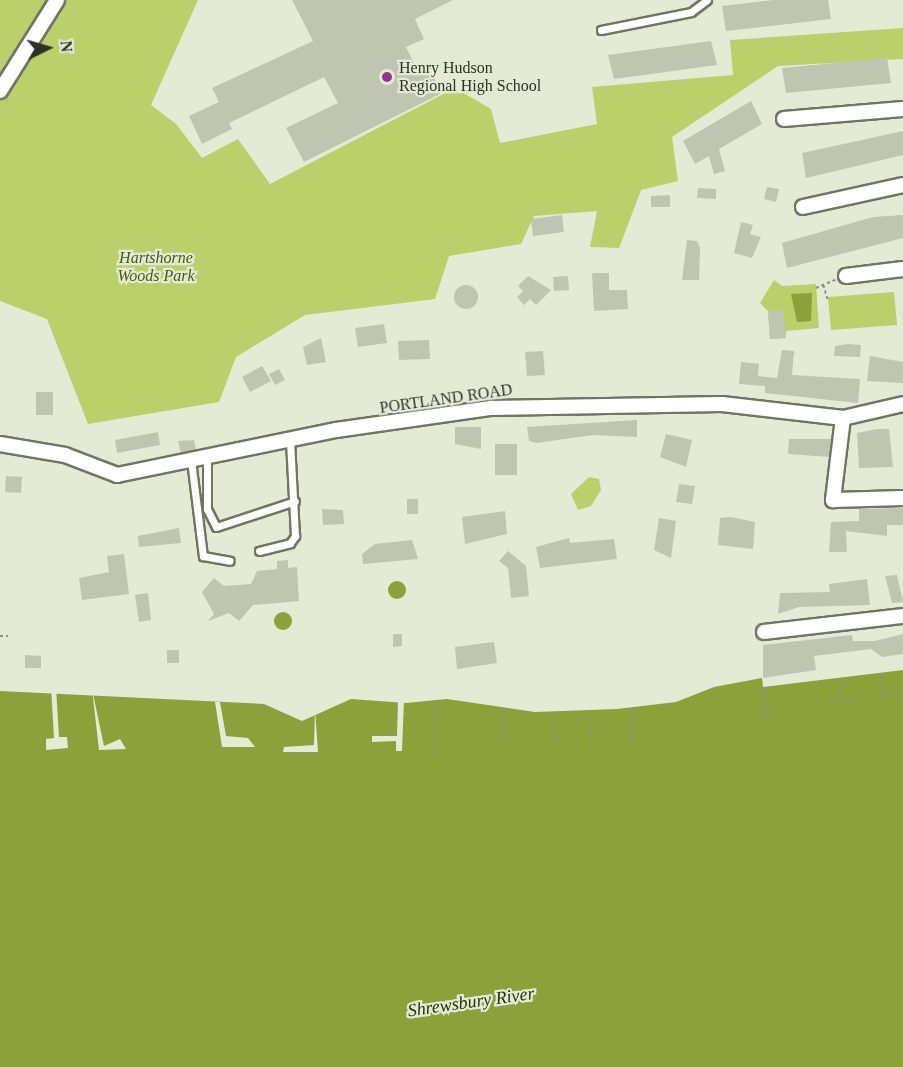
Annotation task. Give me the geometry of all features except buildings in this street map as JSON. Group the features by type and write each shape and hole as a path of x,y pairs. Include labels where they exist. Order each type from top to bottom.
{"street":[{"path":"0,91 57,0"},
{"path":"784,119 903,109"},
{"path":"803,207 903,185"},
{"path":"846,276 903,269"},
{"name":"PORTLAND ROAD","path":"0,444 64,455 117,475 290,439 522,405 722,405 843,418 903,404"},
{"path":"843,418 833,500 903,498"},
{"path":"764,632 903,616"}],"lane":[{"path":"601,30 697,10 707,0"},
{"path":"259,551 290,543 295,501 290,439"},
{"path":"207,457 207,509 216,527 295,501"},
{"path":"191,460 203,556 230,561"}],"path":[{"path":"816,288 846,276"},
{"path":"824,285 828,300"},
{"path":"0,636 8,636"},
{"path":"881,673 882,695 903,692"},
{"path":"840,678 841,698"},
{"path":"765,687 764,712 773,712"},
{"path":"830,699 861,696"},
{"path":"435,700 435,755"},
{"path":"502,707 506,745"},
{"path":"633,707 633,741"},
{"path":"589,710 590,743"},
{"path":"551,712 555,747"}],"green space":[{"name":"Hartshorne Woods Park","path":"0,0 198,0 151,105 176,124 202,158 238,139 270,184 455,88 491,109 500,143 597,124 592,87 733,75 730,40 903,28 903,59 778,66 672,137 678,181 641,190 619,248 590,247 597,211 534,216 521,244 449,256 435,299 305,315 236,357 219,402 88,424 47,319 0,301"},
{"path":"774,280 782,286 816,284 819,328 786,331 786,338 770,339 768,311 760,303"},
{"path":"894,292 897,325 831,330 828,297"},
{"path":"589,477 599,479 601,490 591,506 578,510 571,494"}],"water":[{"path":"812,293 811,321 797,322 791,294"},
{"path":"397,581 403,584 406,590 403,596 397,599 391,596 388,590 391,584"},
{"path":"283,612 289,615 292,621 289,627 283,630 277,627 274,621 277,615"},
{"name":"Shrewsbury River","path":"903,670 903,1067 0,1067 0,691 264,704 302,721 351,699 406,703 447,699 535,712 617,709 676,702 714,687 762,678 763,687"}],"pier":[{"path":"51,687 56,687 59,737 67,737 68,748 46,750 46,739 54,738"},
{"path":"92,689 104,746 120,739 126,749 99,750"},
{"path":"398,700 404,700 402,751 396,751 396,741 372,742 372,736 397,736"},
{"path":"215,702 220,702 226,736 248,738 255,747 222,747"},
{"path":"315,709 318,752 283,752 284,747 314,745"}],"place":[{"name":"Henry Hudson Regional High School","path":"387,77"}]}
